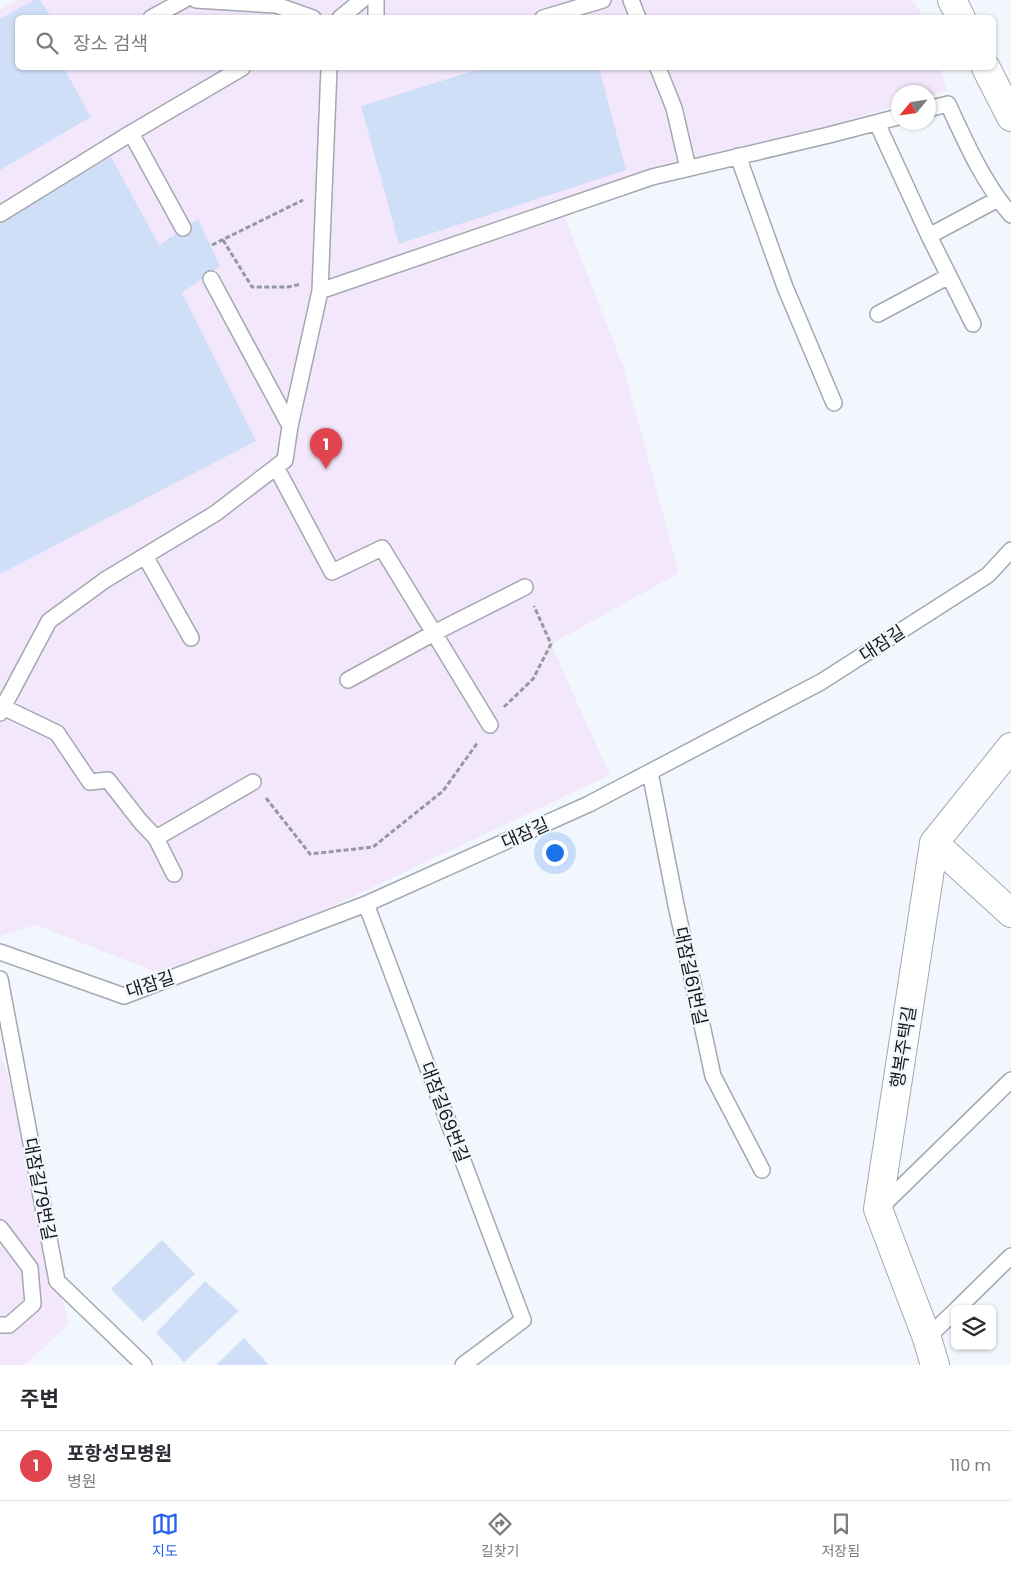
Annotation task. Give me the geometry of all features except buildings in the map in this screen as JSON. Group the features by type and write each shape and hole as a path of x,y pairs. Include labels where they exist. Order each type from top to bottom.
{"street":[{"path":"952,0 960,15"},
{"path":"987,70 1011,116"},
{"path":"1011,747 934,843 1011,913"},
{"name":"행복주택길","path":"934,843 878,1209 927,1338 935,1365"}],"lane":[{"path":"156,15 184,0"},
{"path":"196,0 276,5 304,15"},
{"path":"344,15 362,0"},
{"path":"376,0 376,15"},
{"path":"553,15 603,0"},
{"path":"631,0 637,15"},
{"path":"0,214 131,133 239,70"},
{"path":"174,874 156,838 108,780 90,782 57,734 1,709 49,621 104,580 216,513 285,460 290,426 320,285 329,70"},
{"path":"659,70 674,108 688,168"},
{"path":"936,107 948,104 972,158 998,199 1011,215"},
{"path":"320,285 652,176 891,119"},
{"path":"877,123 929,236 973,324"},
{"path":"131,133 183,228"},
{"path":"738,156 785,287 834,403"},
{"path":"929,236 998,199"},
{"path":"878,314 949,276"},
{"path":"211,279 290,426"},
{"path":"276,466 332,572 382,548 490,725"},
{"name":"대잠길","path":"0,952 124,996 366,904 589,804 821,682 988,575 1011,550"},
{"path":"145,556 191,638"},
{"path":"348,680 434,633 525,587"},
{"name":"대잠길61번길","path":"650,772 676,905 713,1076 762,1170"},
{"path":"156,838 253,782"},
{"name":"대잠길69번길","path":"366,904 524,1320 463,1365"},
{"name":"대잠길79번길","path":"0,979 57,1281 144,1365"},
{"path":"878,1209 1011,1080"},
{"path":"0,1228 30,1268 33,1304 10,1325 0,1325"},
{"path":"961,1305 1011,1256"},
{"path":"927,1338 951,1315"}],"path":[{"path":"212,245 324,190"},
{"path":"222,240 252,286 288,287 320,285"},
{"path":"253,782 310,854 373,847 443,791 500,712 533,679 551,644 525,587"}],"shaded area":[{"path":"17,0 912,0 923,15 15,15 15,70 941,70 948,91 936,94 936,85 891,85 891,107 561,207 623,366 679,573 551,644 610,775 176,980 36,925 0,936 0,9"},
{"path":"0,1055 6,1069 69,1324 25,1365 0,1365"}],"place":[{"name":"포항성모병원","path":"326,469"}]}
